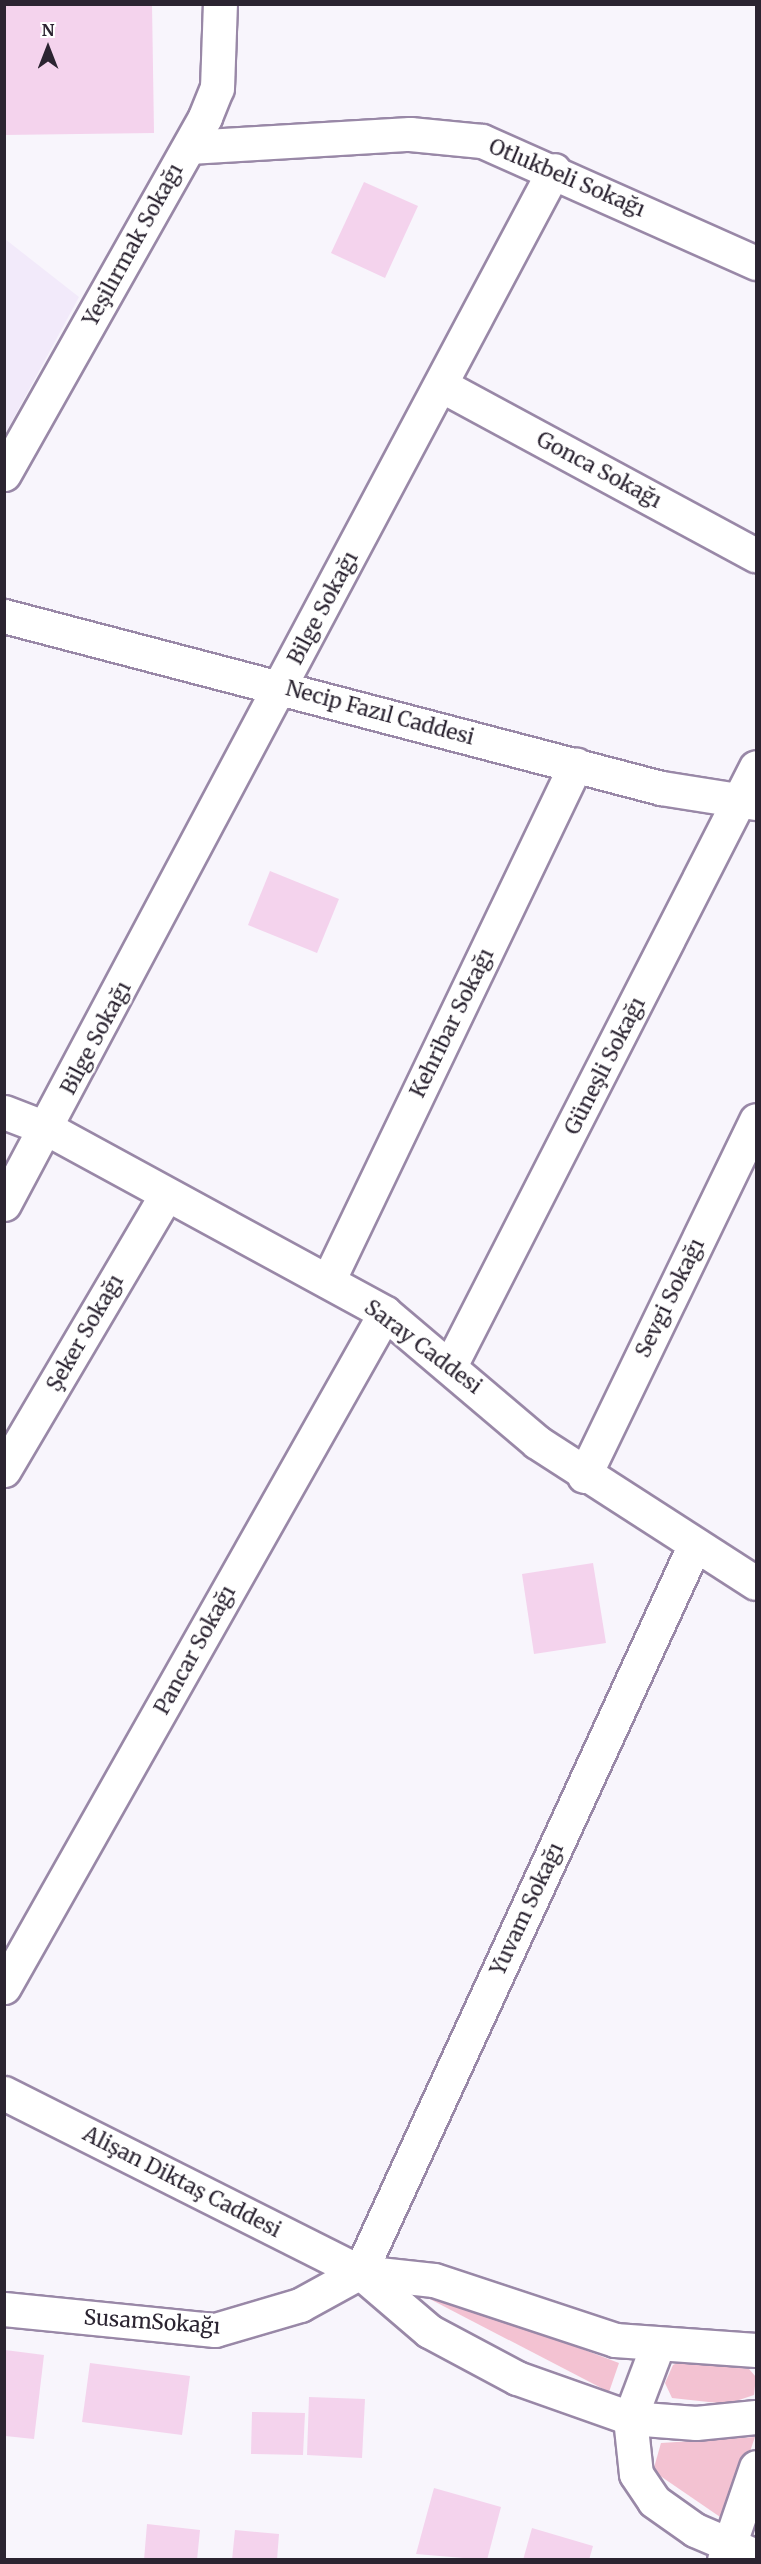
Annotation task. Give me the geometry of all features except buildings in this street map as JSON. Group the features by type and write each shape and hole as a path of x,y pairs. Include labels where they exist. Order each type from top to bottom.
{"street":[{"name":"Yeşilırmak Sokağı","path":"4,474 189,147 217,88 220,4"},
{"name":"Otlukbeli Sokağı","path":"189,147 430,135 482,141 554,170 756,262"},
{"name":"Bilge Sokağı","path":"4,1204 48,1129 554,170"},
{"name":"Gonca Sokağı","path":"441,385 756,555"},
{"name":"Necip Fazıl Caddesi","path":"4,616 576,764 661,789 748,802"},
{"name":"Kehribar Sokağı","path":"328,1281 576,764"},
{"name":"Güneşli Sokağı","path":"452,1364 748,802 756,767"},
{"name":"Saray Caddesi","path":"4,1112 48,1129 385,1313 452,1364 537,1442 584,1476 756,1583"},
{"name":"Sevgi Sokağı","path":"584,1476 756,1120"},
{"name":"Şeker Sokağı","path":"4,1470 166,1195"},
{"name":"Pancar Sokağı","path":"4,1987 385,1313"},
{"name":"Yuvam Sokağı","path":"360,2272 694,1546"},
{"name":"Alişan Diktaş Caddesi","path":"4,2093 360,2272 394,2306 481,2361 569,2400 630,2418 696,2423 756,2417"},
{"name":"Alişan Diktaş Caddesi","path":"360,2272 434,2280 581,2331 658,2344 756,2350"},
{"name":"SusamSokağı","path":"4,2309 215,2330 300,2305 360,2272"},
{"path":"658,2344 630,2418 633,2461 644,2489 669,2514 736,2554 756,2467"}],"shaded area":[{"path":"5,239 79,297 5,434"},
{"path":"426,2290 619,2363 609,2392 424,2296"},
{"path":"681,2361 749,2369 756,2377 754,2395 727,2404 672,2398 665,2383 673,2365"},
{"path":"755,2437 726,2521 653,2471 661,2443"}]}
